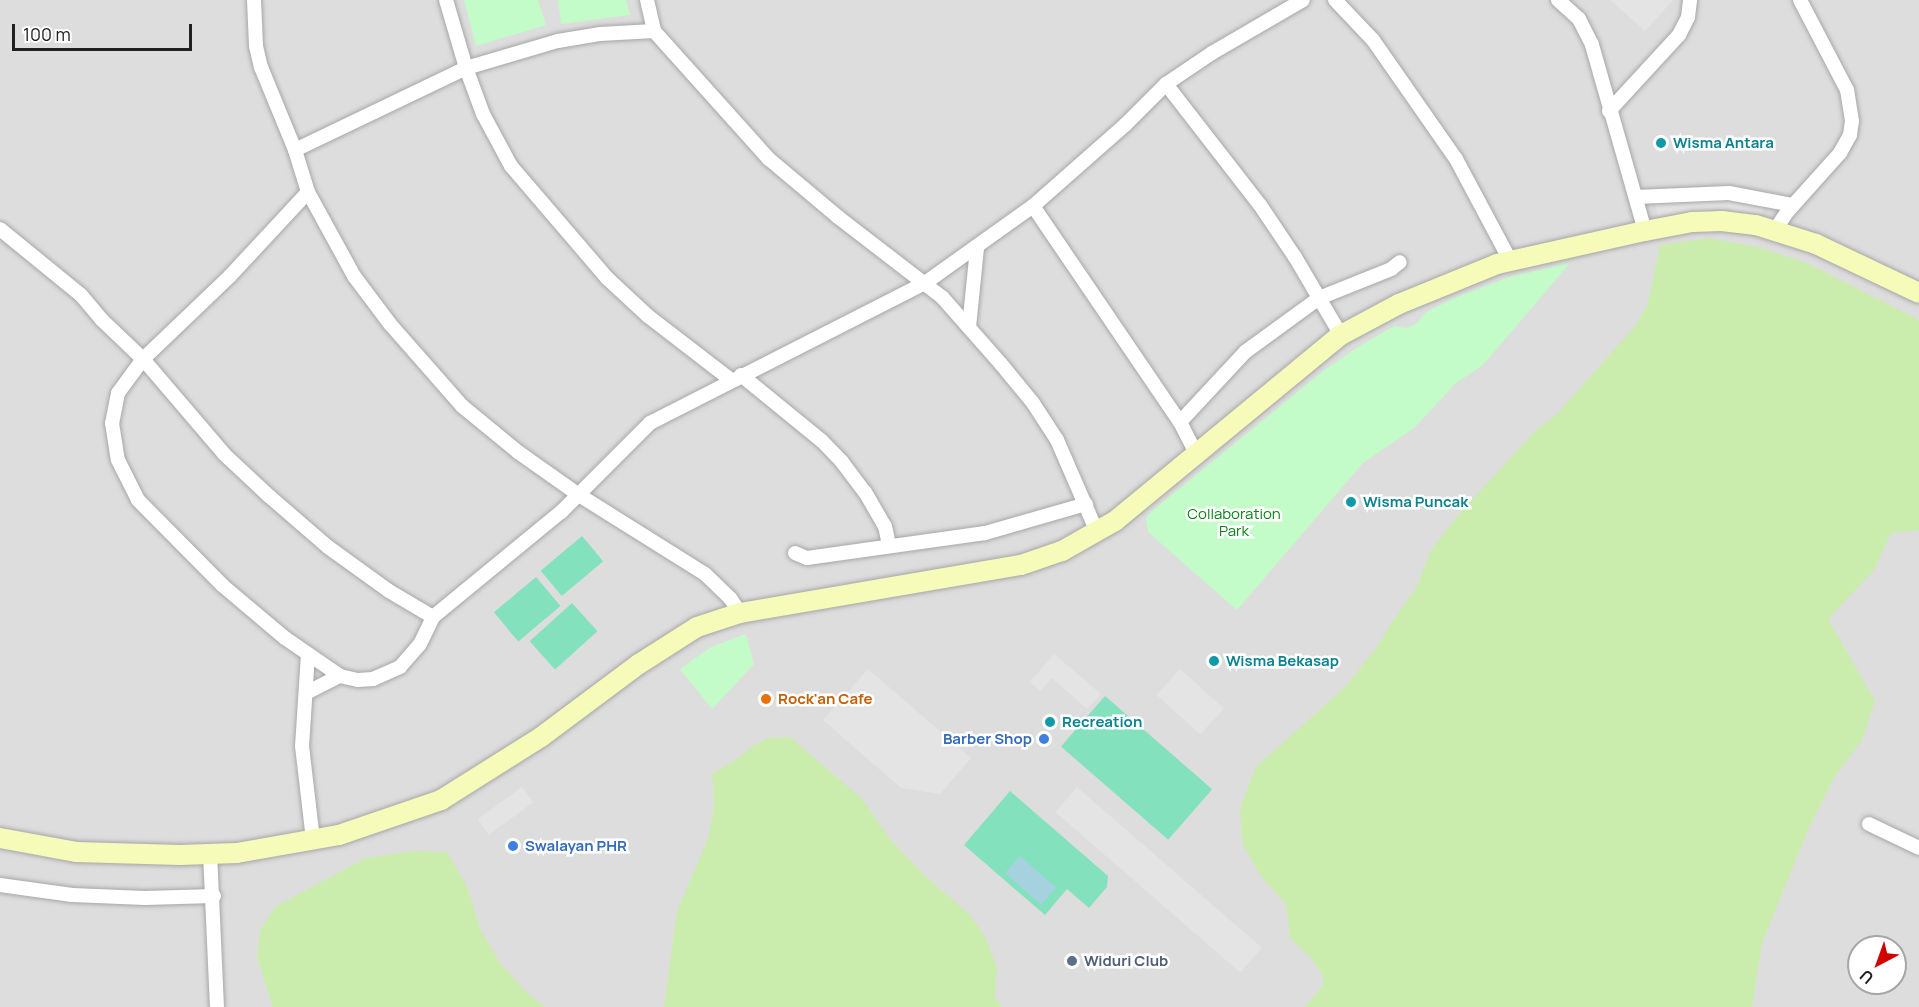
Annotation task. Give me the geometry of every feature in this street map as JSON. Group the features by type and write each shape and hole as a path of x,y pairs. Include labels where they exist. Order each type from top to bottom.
{"street":[{"path":"254,0 256,46 261,67 295,150 308,192 354,276 435,378 462,406 518,452 579,495 705,574 730,598 740,613"},
{"path":"446,0 465,68 483,114 511,166 559,225 607,278 648,316 736,377 822,441 865,492 885,526 889,545"},
{"path":"647,0 654,31 769,159 838,217 942,297 969,327 1033,403 1066,457 1097,532"},
{"path":"308,192 230,276 143,359 118,393 112,423 118,460 138,500 222,585 308,654 340,676 358,680 373,679 400,667 420,644 433,617 579,495 650,423 736,377 925,283 1033,206 1118,132 1166,84 1212,53 1303,0"},
{"path":"1335,0 1373,40 1456,159 1510,260"},
{"path":"1609,111 1679,35 1688,17 1690,0"},
{"path":"1775,230 1792,206 1840,153 1850,135 1852,121 1847,90 1800,0"},
{"path":"1563,1 1579,19 1592,45 1645,231"},
{"path":"295,150 465,68 558,41 600,34 654,31"},
{"path":"1166,84 1260,206 1341,335"},
{"path":"1636,197 1700,192 1729,194 1792,206"},
{"path":"1033,206 1180,422 1196,453"},
{"path":"0,838 76,852 180,855 237,853 339,835 441,800 541,737 672,641 697,627 740,613 1021,565 1062,551 1115,521 1341,335 1400,304 1510,260 1692,222 1722,221 1775,230 1835,252 1919,293"},
{"path":"0,229 81,295 102,320 143,359 224,454 269,496 328,547 389,591 433,617"},
{"path":"969,327 976,248"},
{"path":"1180,422 1245,352 1319,298 1384,272 1400,262"},
{"path":"795,553 807,558 859,553 889,545 985,533 1086,504"},
{"path":"308,654 302,746 313,840"},
{"path":"306,693 340,676"},
{"path":"1869,824 1919,848"},
{"path":"210,853 214,896 217,1007"},
{"path":"0,885 72,895 145,898 214,896"}],"shaded area":[{"path":"0,0 1919,0 1919,1007 0,1007"},
{"path":"1610,0 1673,0 1645,31"},
{"path":"1652,195 1766,199 1762,214 1716,209 1658,216"},
{"path":"1054,654 1101,694 1087,709 1052,678 1040,691 1030,682"},
{"path":"868,669 971,758 940,794 901,788 823,720"},
{"path":"1180,669 1224,708 1200,734 1157,695"},
{"path":"522,787 533,802 489,835 478,819"},
{"path":"1077,787 1262,948 1240,973 1055,812"}],"green space":[{"path":"464,0 538,0 546,25 476,46"},
{"path":"558,0 626,0 630,15 561,24"},
{"path":"1708,238 1758,247 1807,263 1919,320 1919,530 1891,533 1874,570 1828,619 1875,701 1862,740 1835,776 1808,830 1762,943 1752,1007 1305,1007 1323,985 1323,976 1311,958 1290,938 1286,904 1260,875 1242,843 1240,808 1256,767 1345,687 1377,647 1416,588 1431,550 1460,513 1538,428 1556,415 1636,325 1648,303 1660,245"},
{"name":"Collaboration Park","path":"1570,263 1483,365 1456,383 1414,428 1363,463 1237,610 1148,532 1146,518 1153,510 1323,371 1358,347 1394,326 1407,328 1416,324 1426,312 1454,298 1509,277"},
{"path":"582,536 603,561 562,596 541,571"},
{"path":"536,577 560,606 518,641 494,612"},
{"path":"572,603 597,631 555,669 530,641"},
{"path":"746,634 754,664 712,709 680,669 711,647"},
{"path":"1105,696 1212,789 1168,840 1061,747"},
{"path":"790,737 862,799 890,839 924,875 969,914 985,936 997,967 995,998 1002,1007 664,1007 677,911 708,839 714,806 712,774 768,738"},
{"path":"1010,791 1108,876 1107,887 1089,908 1067,889 1045,915 964,845"},
{"path":"415,851 447,852 467,886 481,931 500,963 528,994 545,1007 273,1007 257,957 260,930 276,906 366,858"}],"water":[{"path":"1020,856 1056,887 1041,905 1005,873"}],"place":[{"name":"Wisma Antara","path":"1661,143"},
{"name":"Wisma Puncak","path":"1351,502"},
{"name":"Wisma Bekasap","path":"1214,661"},
{"name":"Rock'an Cafe","path":"766,699"},
{"name":"Recreation","path":"1050,722"},
{"name":"Barber Shop","path":"1044,739"},
{"name":"Swalayan PHR","path":"513,846"},
{"name":"Widuri Club","path":"1072,961"}]}
